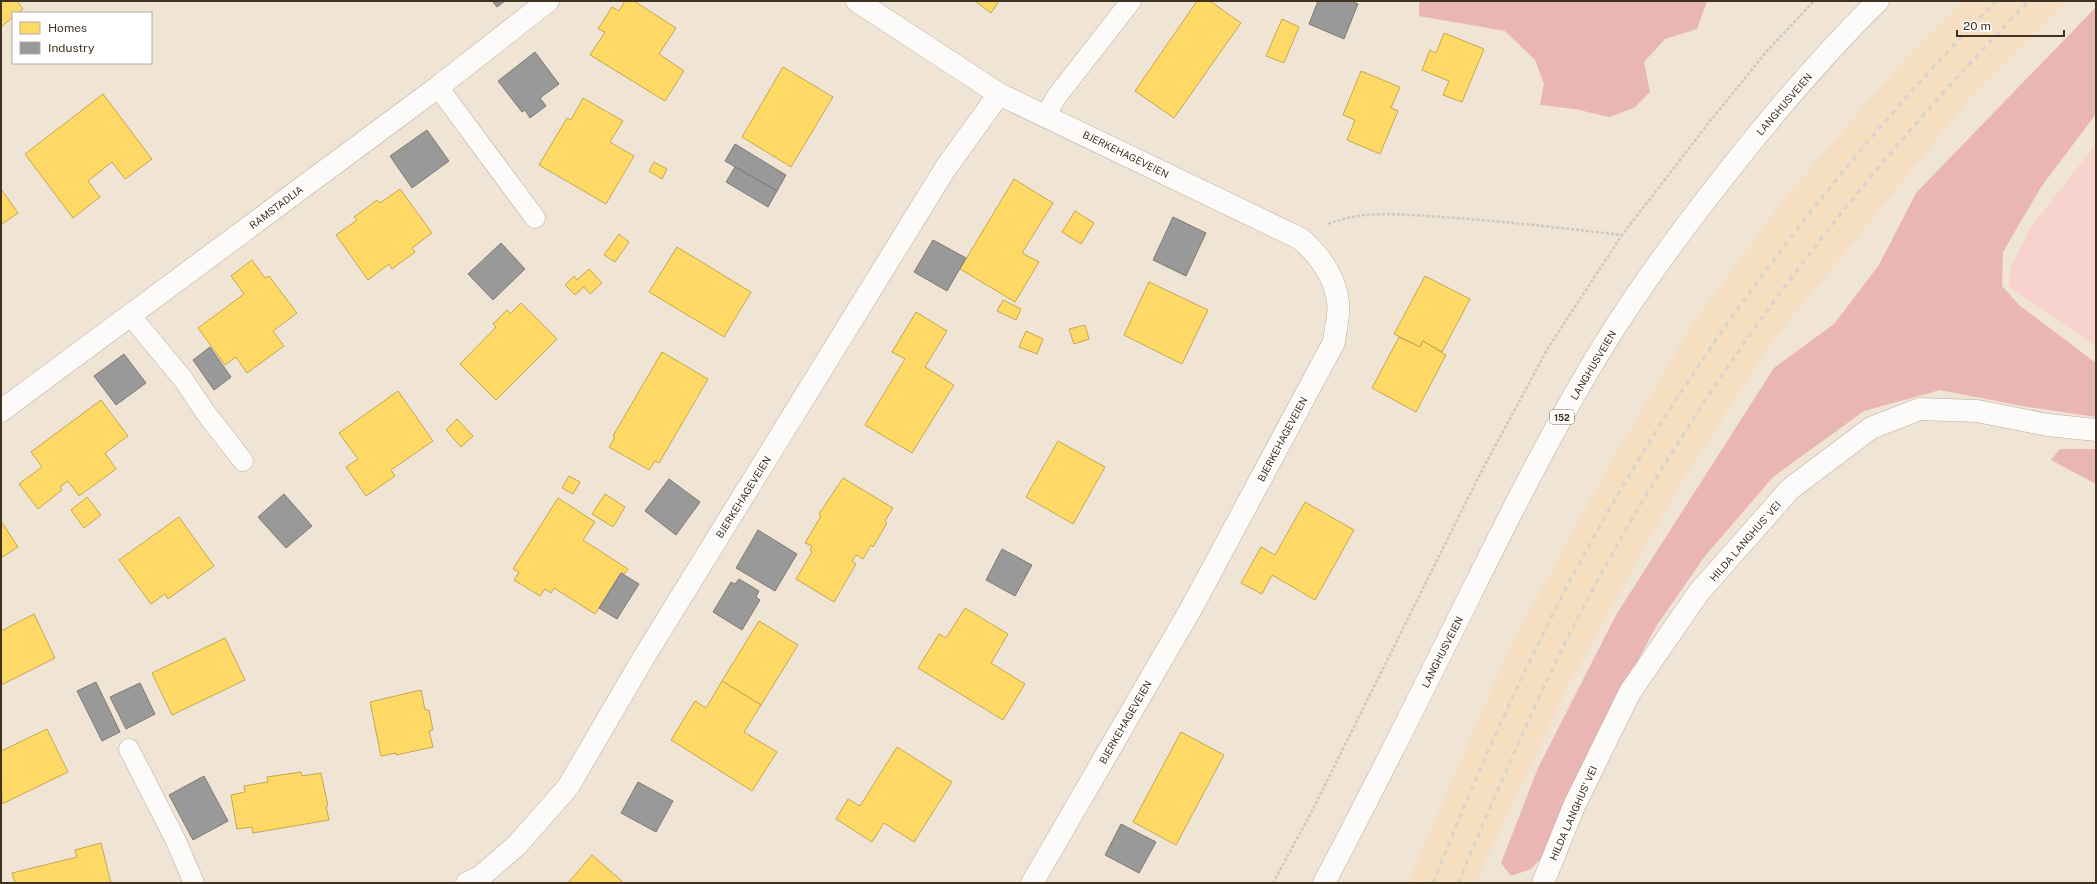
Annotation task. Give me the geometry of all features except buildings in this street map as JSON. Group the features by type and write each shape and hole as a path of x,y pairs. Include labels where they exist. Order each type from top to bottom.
{"street":[{"name":"RAMSTADLIA","path":"1,411 438,87 548,1"},
{"name":"BJERKEHAGEVEIEN","path":"857,1 999,94 1301,240 1319,256 1332,279 1338,302 1334,342 1192,607 1032,883"},
{"name":"LANGHUSVEIEN","path":"1324,883 1386,764 1520,495 1588,372 1631,303 1676,238 1745,149 1801,83 1878,1"},
{"name":"BJERKEHAGEVEIEN","path":"467,883 480,877 517,845 568,787 644,657 941,176 999,94"},
{"name":"HILDA LANGHUS' VEI","path":"1543,883 1574,806 1630,692 1699,592 1790,489 1871,428 1920,409 1977,411 2048,425 2096,430"}],"lane":[{"path":"1045,116 1057,96 1131,1"},
{"path":"438,87 535,218"},
{"path":"130,315 183,379 205,412 243,461"},
{"path":"129,749 175,839 194,883"}],"path":[{"path":"1301,240 1335,222 1358,216 1384,214 1485,220 1622,235"}],"shaded area":[{"path":"1419,1 1707,1 1697,29 1665,39 1644,62 1650,92 1634,108 1609,117 1575,109 1540,105 1544,84 1535,60 1505,31 1419,16"},
{"path":"1964,1 2067,1 1971,97 1768,347 1676,491 1570,682 1486,860 1477,883 1408,883 1509,649 1612,460 1695,320 1788,194 1913,50"},
{"path":"2096,7 2096,114 2041,187 2003,252 2002,286 2019,305 2096,363 2096,417 2022,406 1940,390 1864,411 1773,477 1705,556 1657,625 1590,749 1548,851 1531,869 1511,876 1501,863 1538,768 1616,615 1774,368 1834,324 1879,265 1916,193"},
{"path":"2096,144 2096,346 2008,286 2011,266 2032,226"},
{"path":"2060,449 2096,449 2096,484 2051,460"}],"railway":[{"path":"1433,883 1485,759 1542,636 1587,549 1636,464 1688,381 1744,300 1803,222 1864,146 1929,72 1996,1"},
{"path":"1458,883 1496,793 1564,645 1611,556 1661,470 1715,386 1771,305 1831,226 1894,149 1960,74 2029,1"}]}
